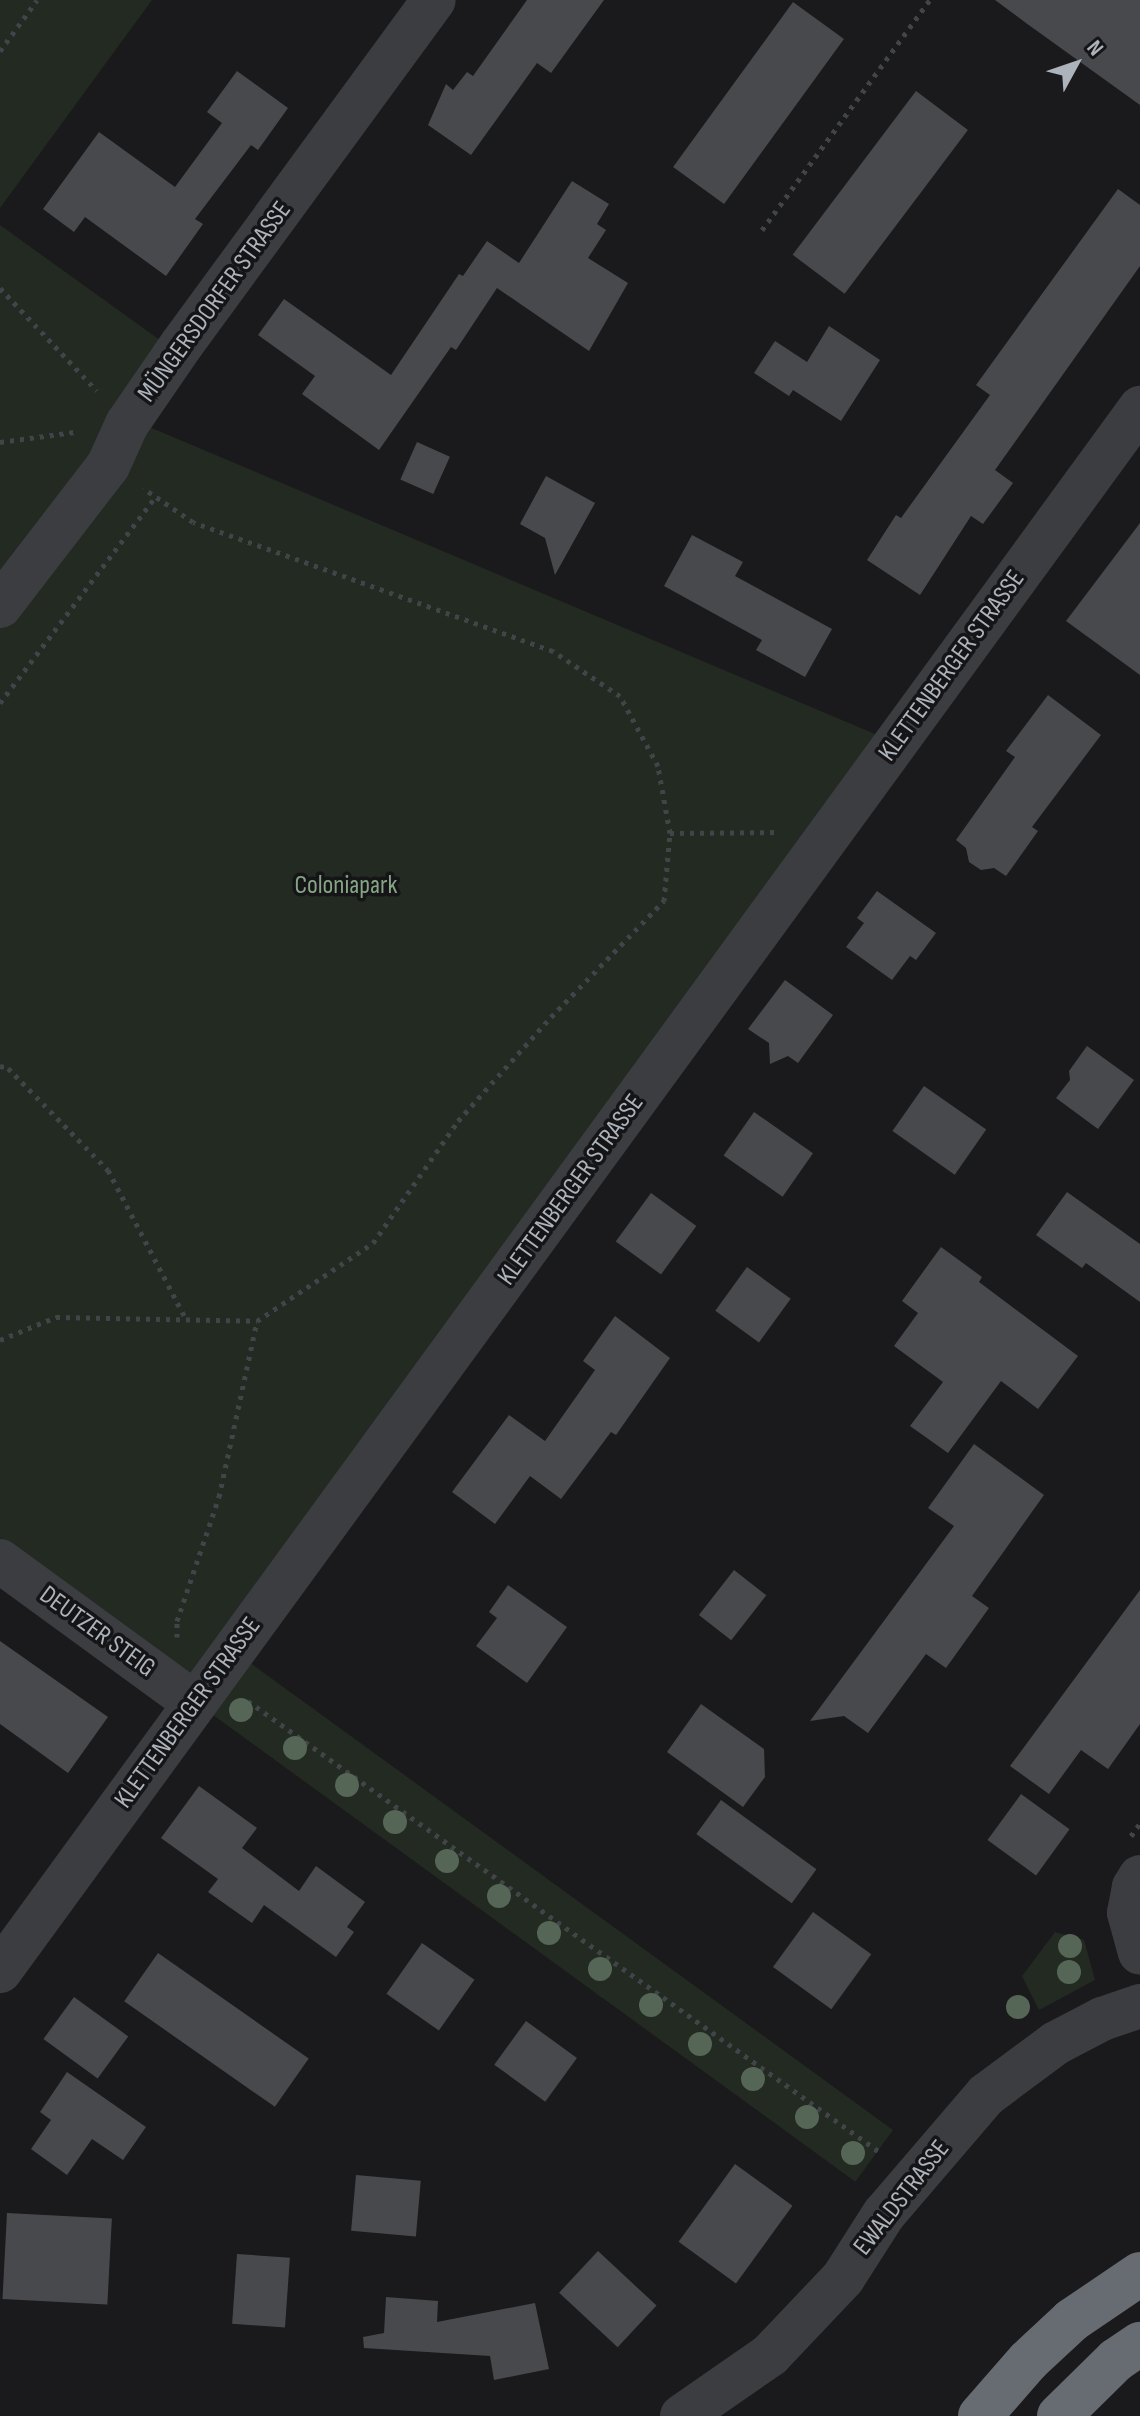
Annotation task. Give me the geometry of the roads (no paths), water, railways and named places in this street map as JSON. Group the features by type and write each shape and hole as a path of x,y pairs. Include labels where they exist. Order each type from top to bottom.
{"highway":[{"path":"980,2416 1028,2361 1072,2320 1140,2274"},
{"path":"1059,2416 1116,2360 1140,2344"}],"street":[{"name":"MÜNGERSDORFER STRASSE","path":"0,606 108,466 127,424 434,0"},
{"name":"KLETTENBERGER STRASSE","path":"0,1971 195,1691 832,831 1140,408"},
{"name":"DEUTZER STEIG","path":"0,1561 195,1691"},
{"path":"1140,1877 1134,1887 1129,1913 1140,1953"},
{"name":"EWALDSTRASSE","path":"682,2416 770,2355 843,2278 914,2177 986,2095 1019,2068 1102,2019 1140,2006"}],"park label":[{"name":"Coloniapark","path":"346,886"}]}
